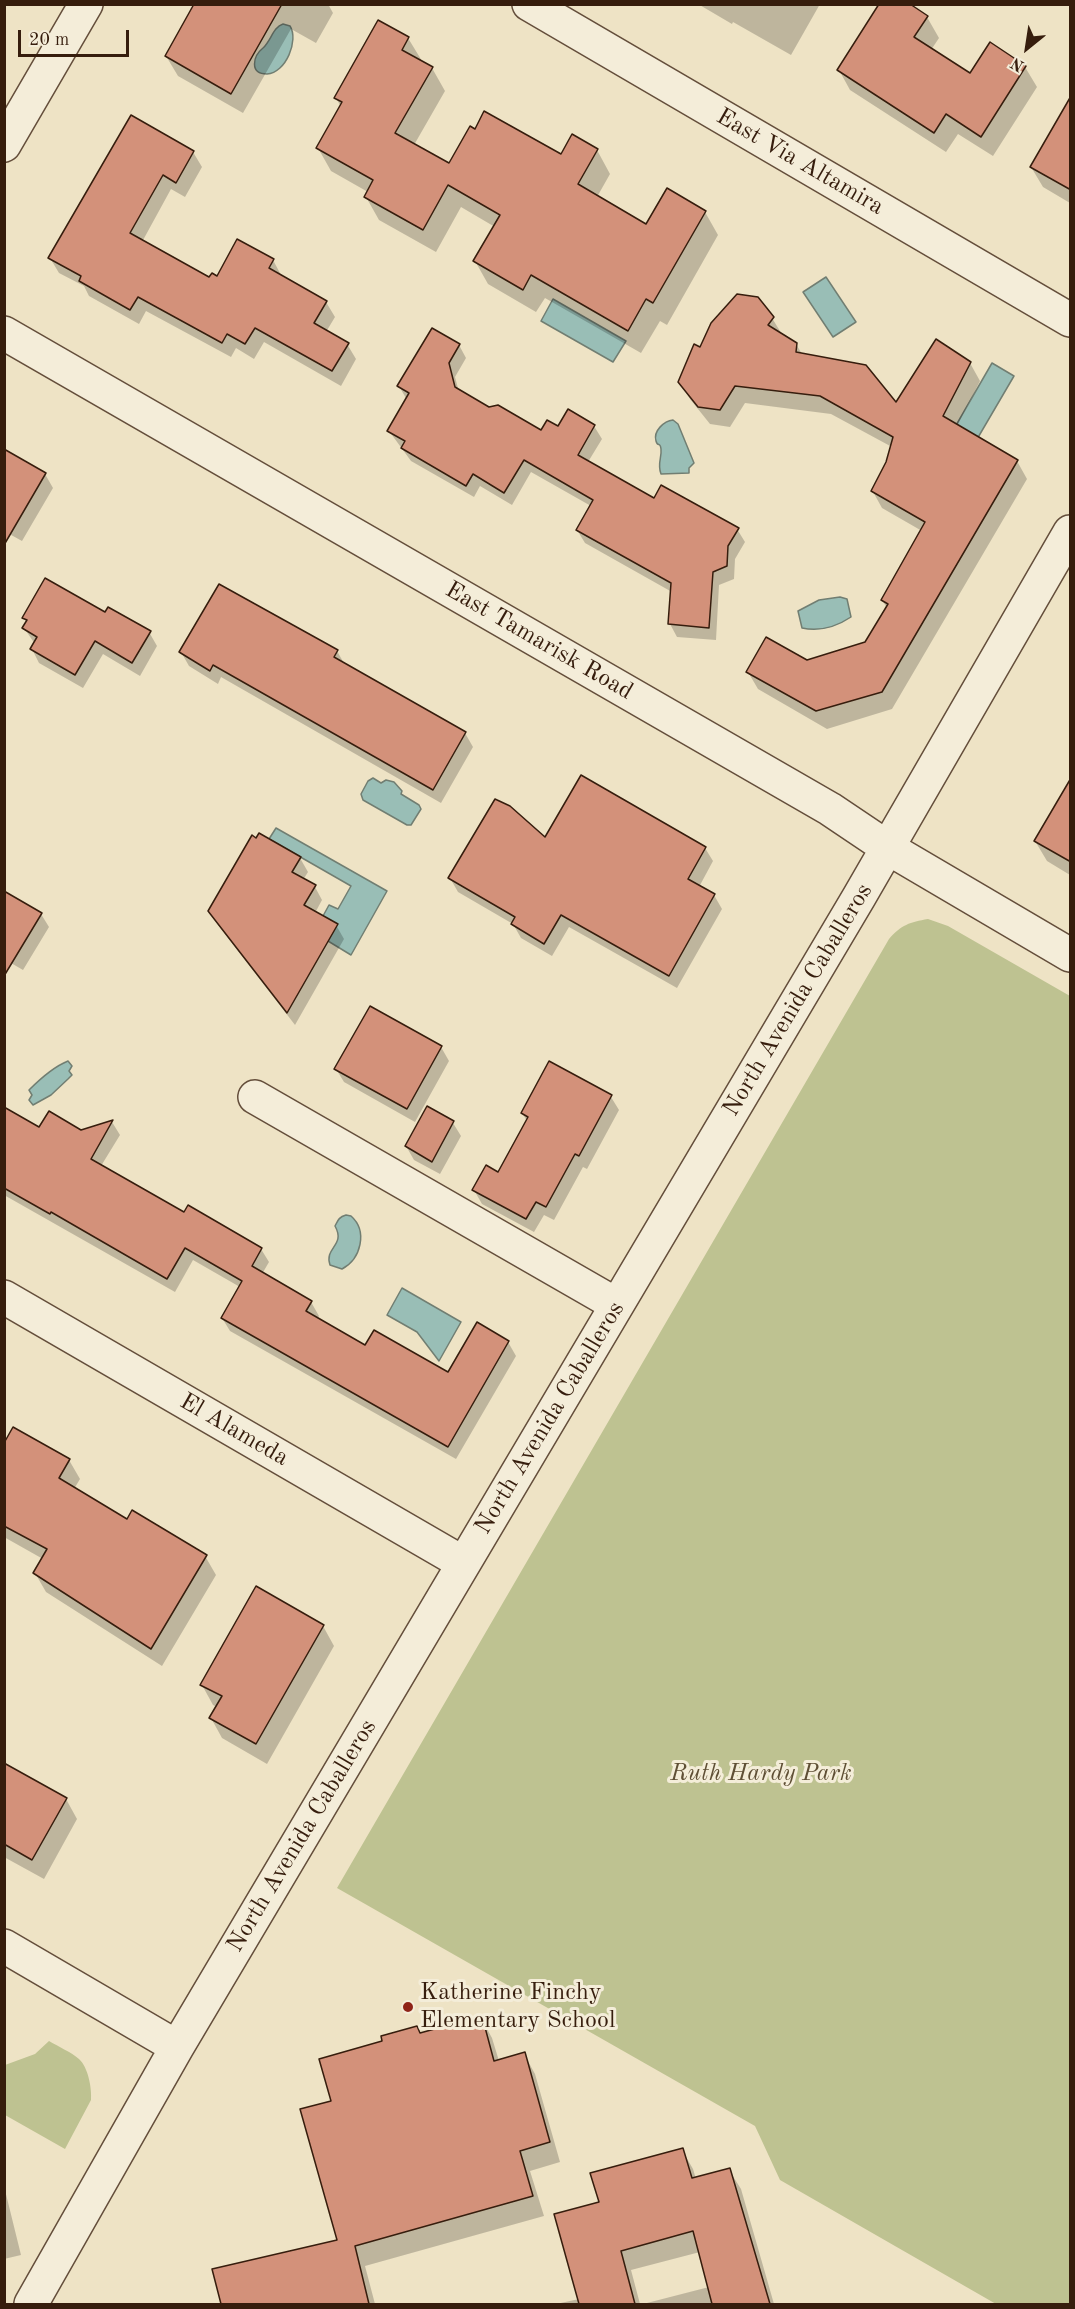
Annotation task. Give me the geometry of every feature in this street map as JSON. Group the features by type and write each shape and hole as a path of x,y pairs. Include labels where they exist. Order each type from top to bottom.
{"street":[{"path":"4,145 86,4"},
{"name":"East Via Altamira","path":"529,4 1071,320"},
{"name":"East Tamarisk Road","path":"4,333 830,809 888,848 1071,955"},
{"name":"North Avenida Caballeros","path":"31,2304 177,2047 888,848 1071,532"},
{"path":"255,1096 617,1305"},
{"name":"El Alameda","path":"4,1297 463,1563"},
{"path":"4,1946 177,2047"}],"green space":[{"name":"Ruth Hardy Park","path":"928,919 948,926 1070,996 1070,2304 996,2304 780,2180 755,2126 337,1888 889,939 906,925"},
{"path":"49,2041 79,2059 85,2067 90,2084 91,2100 65,2149 5,2115 5,2065 35,2054"}],"water":[{"path":"283,24 290,26 292,32 292,47 289,55 280,68 274,72 267,74 257,71 254,64 257,55 277,28"},
{"path":"826,277 856,322 833,337 803,292"},
{"path":"553,299 626,341 613,362 541,321"},
{"path":"992,363 1014,376 973,446 951,434"},
{"path":"673,420 678,424 694,463 689,468 689,473 661,474 659,467 661,449 655,437 663,424"},
{"path":"840,597 847,599 851,617 828,628 802,628 798,611 819,600"},
{"path":"373,778 381,783 386,780 394,782 402,791 401,794 419,805 421,809 411,825 407,825 363,800 361,794 368,781"},
{"path":"276,828 387,891 351,955 328,941 323,916 329,905 338,909 351,886 269,839"},
{"path":"68,1061 72,1066 69,1071 72,1075 51,1095 33,1105 29,1100 32,1095 29,1090 52,1070"},
{"path":"346,1215 351,1216 356,1222 361,1237 354,1259 342,1269 330,1265 329,1259 338,1238 335,1226 339,1219"},
{"path":"402,1288 461,1322 439,1361 417,1332 387,1315"}],"building":[{"path":"194,4 282,4 231,94 165,56"},
{"path":"879,4 910,4 928,16 914,37 970,73 990,42 1026,66 981,137 946,114 934,133 837,70"},
{"path":"378,20 409,37 402,50 433,67 395,133 449,163 470,126 475,129 484,111 561,154 572,134 598,149 578,184 646,224 667,188 706,211 653,303 646,299 628,331 531,275 523,290 473,261 500,215 448,185 423,230 364,197 373,180 316,148 342,102 334,98"},
{"path":"1071,96 1071,190 1030,167"},
{"path":"131,115 194,151 176,183 163,175 130,233 209,277 212,273 217,276 237,239 274,259 269,268 327,301 314,323 349,343 332,371 255,328 245,344 227,334 222,343 138,297 130,310 79,281 81,276 48,258"},
{"path":"737,294 758,297 774,317 768,325 797,343 796,352 866,365 896,402 936,339 971,362 943,416 1018,460 882,692 816,711 746,672 766,637 807,660 865,642 888,604 881,600 925,522 871,491 886,462 893,437 820,396 735,386 720,410 698,407 678,382 694,344 700,347 711,323"},
{"path":"432,328 460,344 449,363 455,387 489,407 498,405 541,430 547,420 558,426 568,409 595,425 578,455 654,498 661,485 739,528 728,546 727,566 713,572 709,628 668,624 671,583 576,530 593,500 524,460 504,493 473,474 466,486 401,448 405,441 387,431 409,393 397,386"},
{"path":"4,449 46,473 4,545"},
{"path":"45,578 105,612 108,607 151,631 132,663 95,641 75,675 30,649 37,637 22,628 27,620 22,618"},
{"path":"219,584 338,650 334,657 466,732 433,790 213,665 210,671 179,652"},
{"path":"581,775 706,847 688,879 715,894 669,976 561,915 544,944 511,924 515,917 448,878 495,799 510,806 545,837"},
{"path":"1071,778 1071,862 1034,841"},
{"path":"259,833 301,857 292,872 316,885 304,905 338,924 287,1013 208,911 252,835 256,838"},
{"path":"4,891 42,913 4,976"},
{"path":"370,1006 442,1046 407,1109 334,1069"},
{"path":"549,1061 612,1095 579,1156 575,1154 546,1207 536,1202 526,1219 472,1190 486,1165 498,1172 528,1117 521,1113"},
{"path":"427,1106 454,1121 432,1162 405,1146"},
{"path":"4,1107 39,1127 49,1111 81,1130 113,1120 91,1159 184,1212 188,1205 262,1248 252,1266 312,1301 306,1311 365,1345 374,1330 448,1372 477,1322 509,1341 448,1447 221,1318 242,1281 185,1248 167,1279 51,1212 50,1214 4,1188"},
{"path":"13,1427 70,1459 59,1478 127,1519 132,1510 207,1555 151,1649 33,1573 47,1549 4,1526 4,1443"},
{"path":"256,1586 324,1625 256,1744 209,1718 222,1696 200,1685"},
{"path":"4,1763 67,1798 32,1860 4,1844"},
{"path":"482,2016 494,2061 525,2052 550,2142 520,2151 533,2196 355,2246 369,2304 221,2304 212,2269 337,2240 300,2109 331,2101 319,2059 382,2041 381,2036 417,2026 420,2033"},
{"path":"683,2148 692,2178 730,2168 770,2304 712,2304 693,2231 621,2251 635,2304 579,2304 554,2214 599,2202 590,2173"}],"place":[{"name":"Katherine Finchy Elementary School","path":"408,2007"}]}
